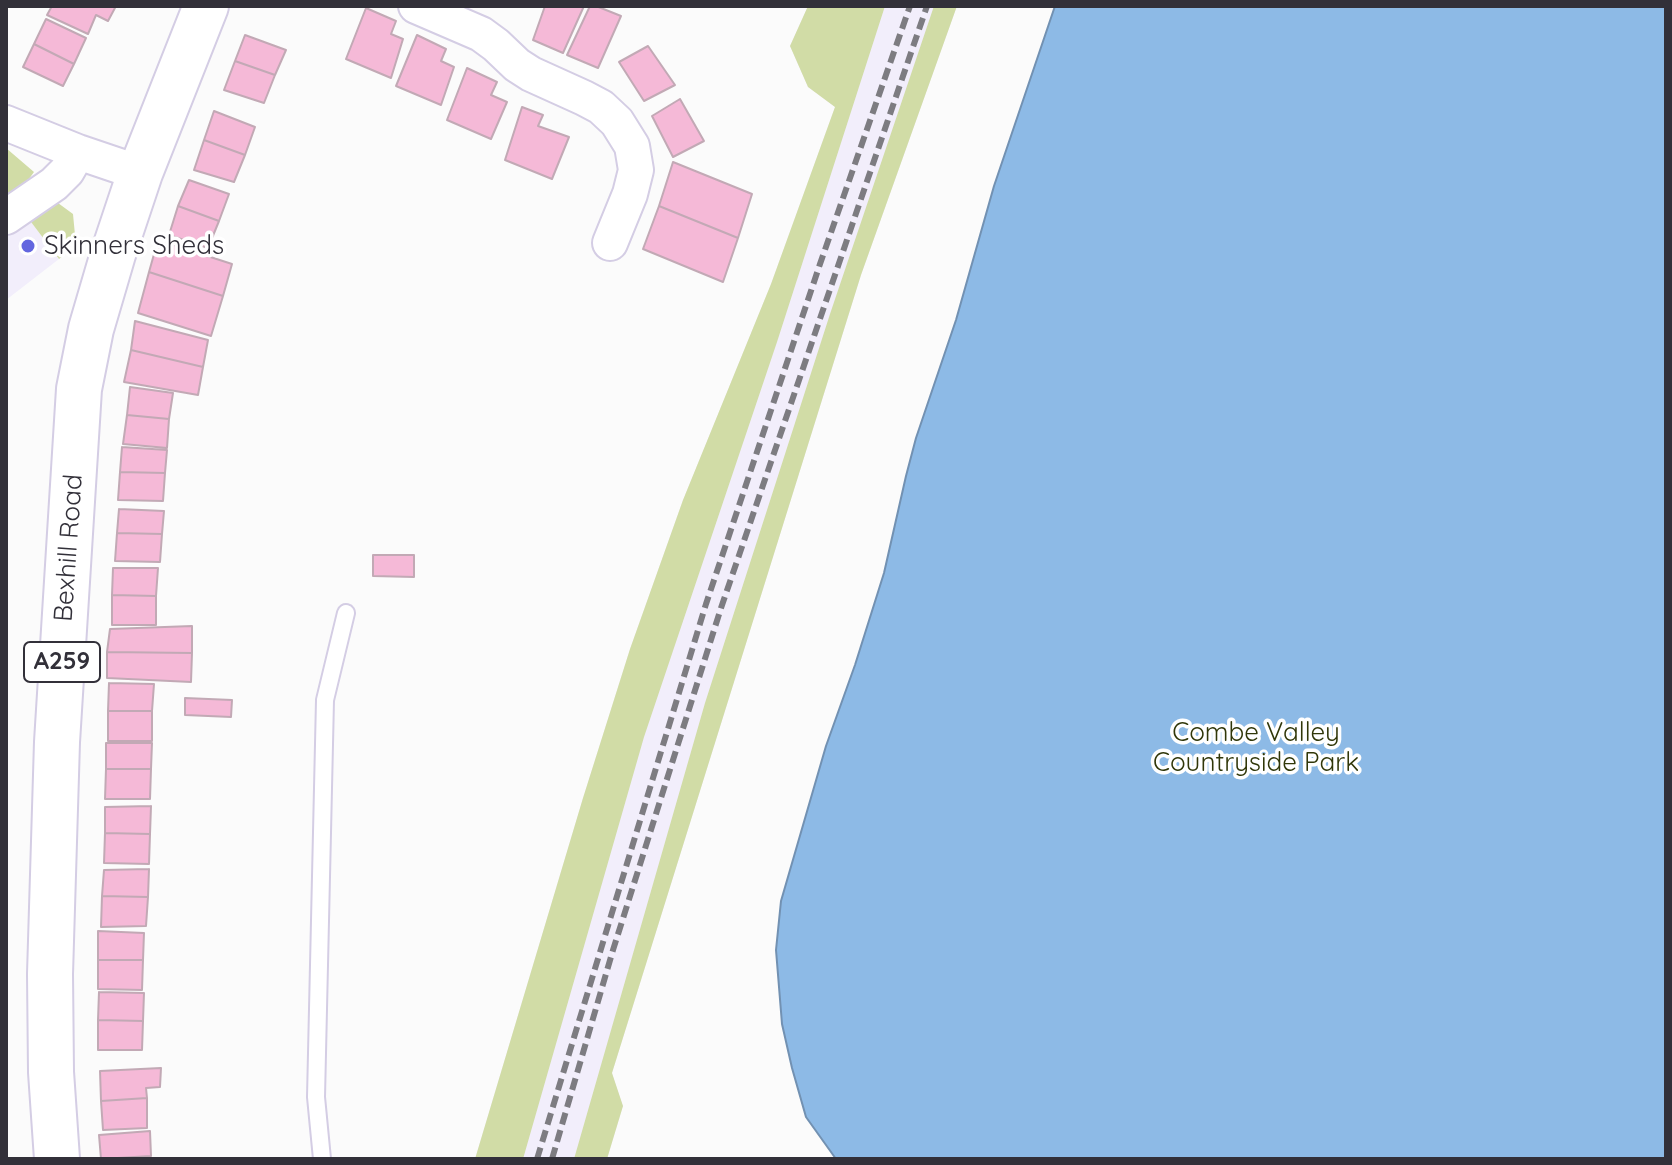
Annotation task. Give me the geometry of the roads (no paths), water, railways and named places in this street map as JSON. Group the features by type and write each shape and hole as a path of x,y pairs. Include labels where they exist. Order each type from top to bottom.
{"highway":[{"name":"Bexhill Road","path":"57,1159 51,1072 50,974 57,742 79,389 91,329 113,254 140,173 206,6"}],"street":[{"path":"416,6 481,34 517,65 601,107 617,122 632,146 636,170 630,194 610,243"},
{"path":"6,123 140,173"},
{"path":"6,217 54,184 67,171 78,152"}],"lane":[{"path":"322,1159 316,1097 325,700 346,613"}],"water":[{"name":"Combe Valley Countryside Park","path":"1055,6 1666,6 1666,1159 836,1159 806,1117 782,1024 776,950 781,901 826,746 884,573 916,438 956,320 994,186"}],"railway":[{"path":"537,1159 706,604 910,6"},
{"path":"552,1159 613,950 721,608 927,6"}],"place":[{"name":"Skinners Sheds","path":"28,246"}]}
